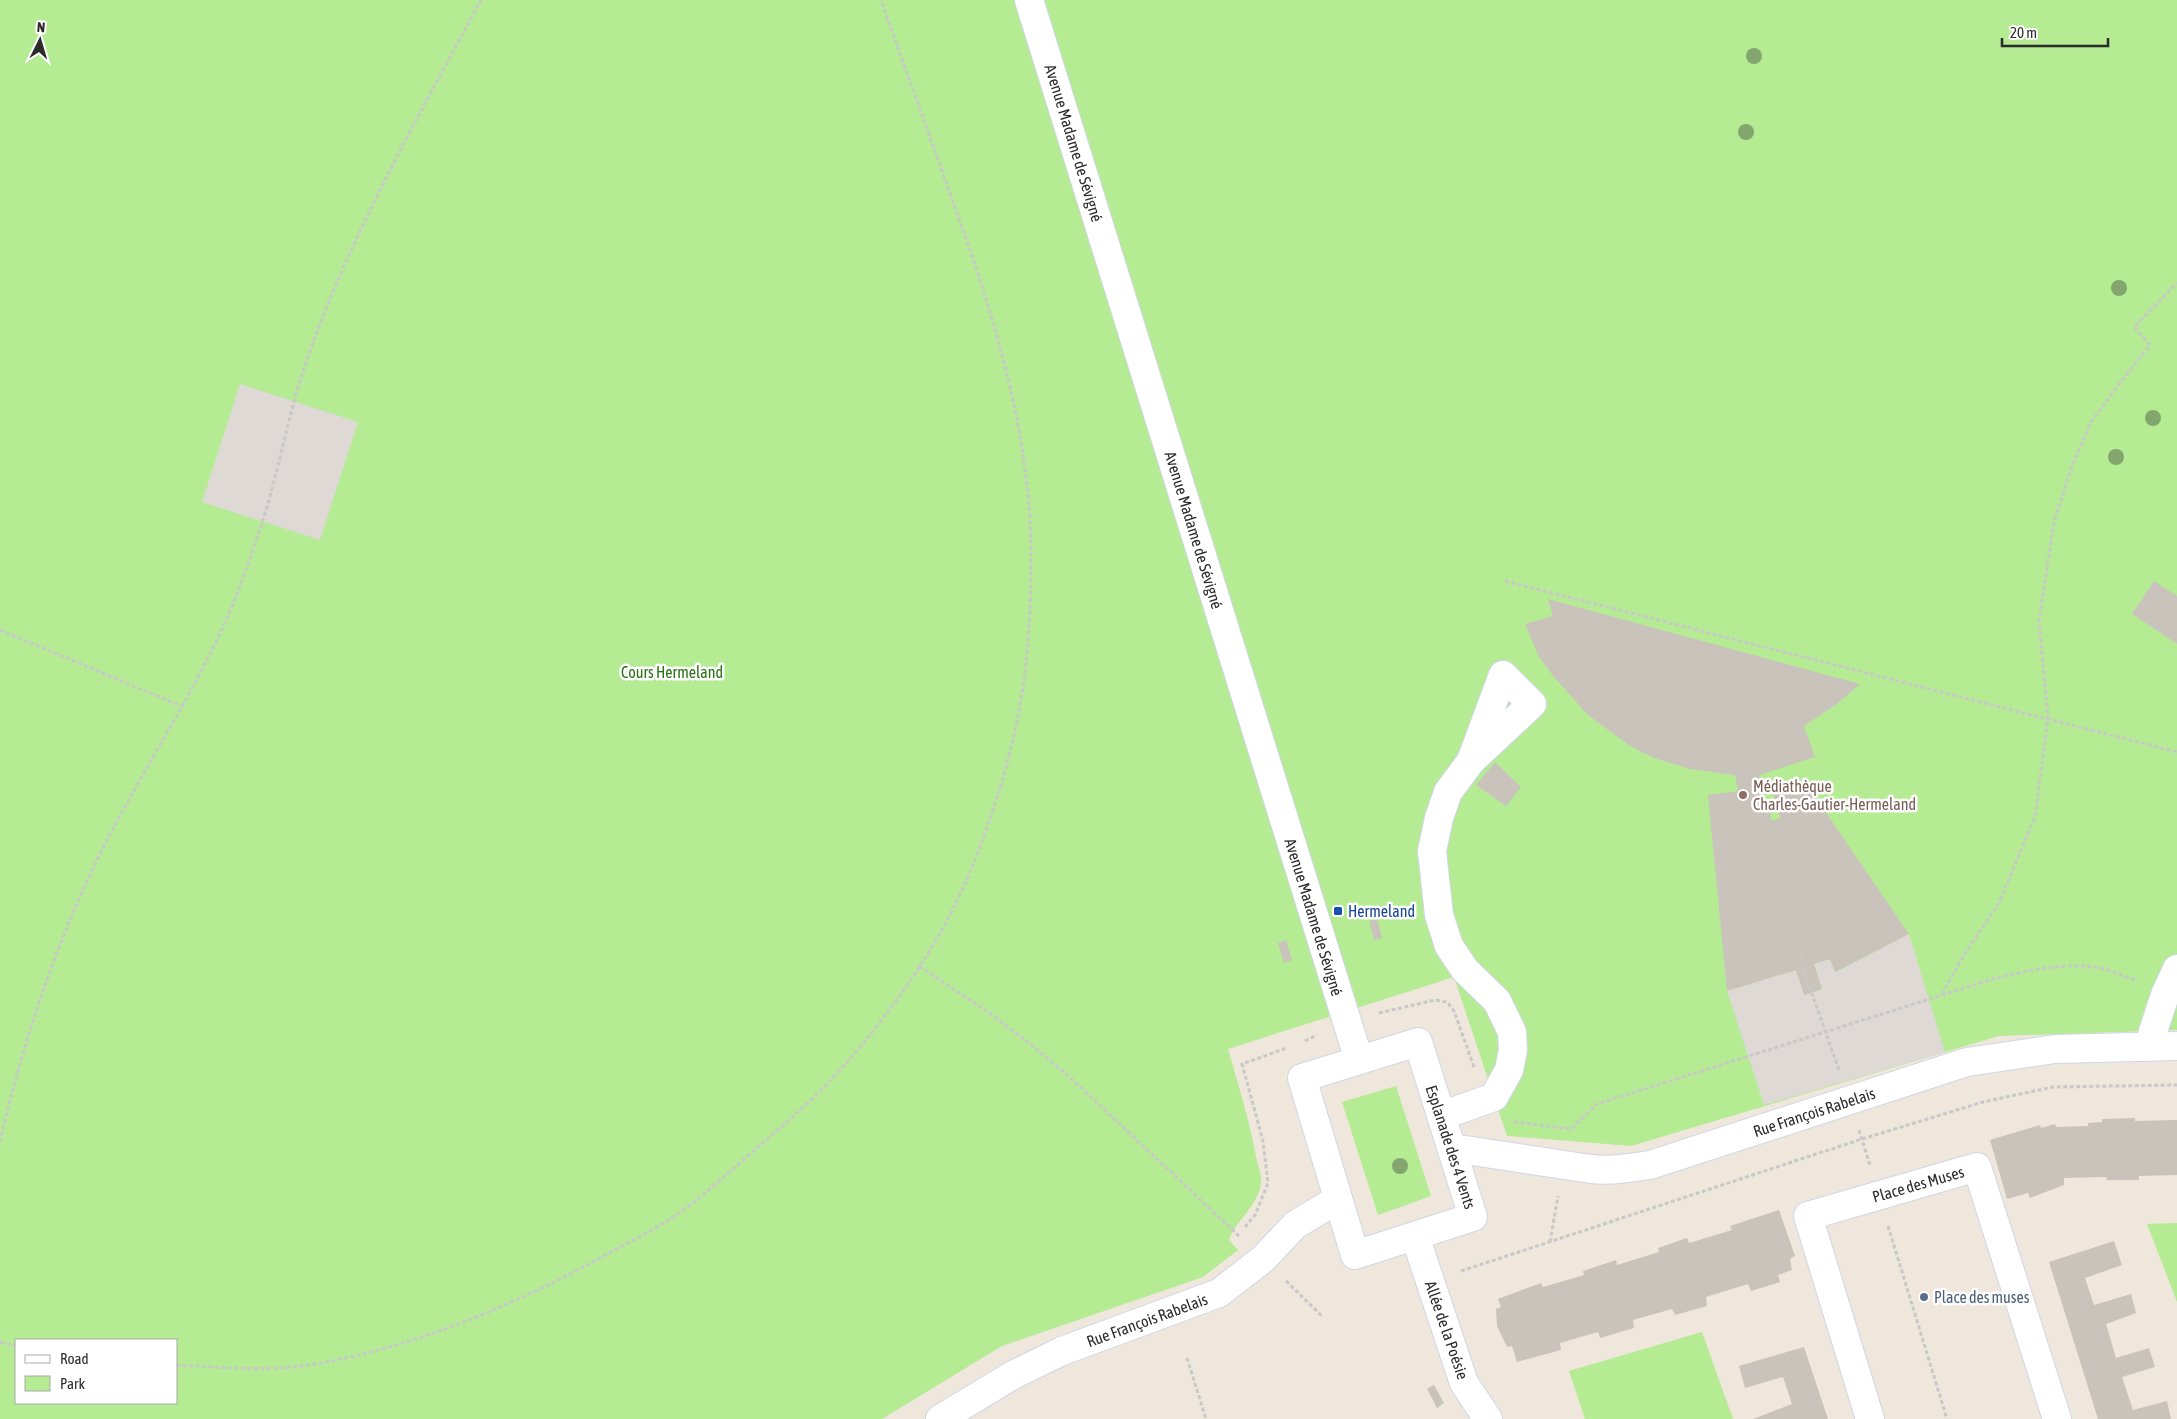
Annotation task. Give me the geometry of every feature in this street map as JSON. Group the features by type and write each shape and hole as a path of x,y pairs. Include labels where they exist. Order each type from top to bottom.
{"street":[{"name":"Avenue Madame de Sévigné","path":"1029,0 1359,1060"},
{"path":"1441,1116 1494,1097 1509,1070 1513,1050 1512,1032 1497,1001 1465,970 1449,946 1439,915 1432,851 1439,818 1448,792 1471,761"},
{"path":"2148,1047 2165,995 2177,969"},
{"name":"Esplanade des 4 Vents","path":"1418,1042 1441,1116 1473,1216 1355,1255 1302,1078 1418,1042"},
{"name":"Rue François Rabelais","path":"1452,1148 1591,1169 1608,1171 1625,1169 1650,1164 1967,1062 2055,1049 2177,1046"},
{"name":"Place des Muses","path":"1870,1419 1808,1216 1978,1167 2057,1419"},
{"name":"Rue François Rabelais","path":"940,1419 1013,1374 1062,1351 1219,1293 1263,1259 1295,1225 1338,1199"},
{"name":"Allée de la Poésie","path":"1415,1236 1464,1383 1488,1419"}],"path":[{"path":"0,1142 44,991 66,932 114,828 207,659 234,600 262,522 308,355 332,295 361,230 481,0"},
{"path":"178,1365 281,1368 334,1360 382,1348 452,1327 499,1309 543,1288 654,1228 698,1198 826,1085 855,1052 920,966 953,909 974,862 1013,740 1025,674 1031,545 1025,463 1018,422 984,286 881,0"},
{"path":"1942,994 1967,950 1998,905 2035,817 2048,719 2039,621 2054,522 2072,466 2092,422 2150,345 2134,327 2177,283"},
{"path":"1505,581 2177,752"},
{"path":"0,630 181,706"},
{"path":"920,966 992,1014 1034,1047 1074,1081 1232,1230"},
{"path":"1301,1043 1346,1020 1435,1000 1447,1002 1454,1011 1493,1118 1571,1129 1597,1104 1996,978 2038,969 2080,967 2107,970 2165,995"},
{"path":"1238,1236 1255,1215 1268,1183 1263,1141 1242,1064 1292,1046"},
{"path":"1454,1274 1862,1139 1983,1102 2053,1087 2177,1086"},
{"path":"1550,1242 1560,1186"},
{"path":"1282,1277 1323,1317"},
{"path":"0,1342 15,1346"},
{"path":"1187,1358 1206,1419"}],"green space":[{"name":"Cours Hermeland","path":"0,0 2177,0 2177,1030 1999,1036 1631,1146 1507,1136 1454,977 1228,1049 1248,1119 1261,1179 1259,1193 1229,1240 1238,1250 1203,1277 1002,1346 882,1419 0,1419"},
{"path":"1396,1086 1431,1196 1378,1215 1342,1102"},
{"path":"2177,1223 2177,1302 2147,1224"},
{"path":"1702,1332 1733,1419 1585,1419 1569,1371"}],"shaded area":[{"path":"240,384 358,422 320,540 202,502"},
{"path":"1909,934 1945,1052 1764,1105 1727,991 1796,970 1805,995 1822,989 1814,964 1830,959 1836,972"}],"building":[{"path":"2154,581 2177,596 2177,644 2132,614"},
{"path":"1548,599 1860,684 1837,704 1804,726 1815,757 1759,775 1772,821 1780,818 1773,795 1805,782 1909,934 1835,972 1830,959 1814,964 1822,989 1804,995 1796,970 1727,991 1708,795 1738,791 1735,775 1690,769 1654,758 1630,746 1588,715 1539,657 1525,624 1553,616"},
{"path":"1495,762 1521,787 1506,806 1476,785"},
{"path":"1377,919 1382,938 1374,940 1369,921"},
{"path":"1286,940 1292,960 1284,963 1278,943"},
{"path":"2135,1118 2135,1121 2177,1120 2177,1175 2139,1176 2139,1180 2107,1180 2106,1177 2064,1178 2064,1185 2030,1198 2028,1193 2007,1199 1990,1140 2040,1125 2041,1128 2055,1124 2056,1127 2088,1126 2088,1123 2102,1122 2102,1119"},
{"path":"1779,1210 1795,1256 1790,1259 1792,1270 1778,1275 1780,1282 1751,1291 1748,1284 1706,1297 1707,1306 1675,1315 1672,1309 1633,1320 1634,1328 1600,1338 1598,1332 1560,1343 1561,1350 1517,1362 1512,1346 1507,1347 1497,1326 1496,1309 1501,1307 1498,1299 1541,1283 1543,1287 1584,1275 1583,1271 1616,1260 1617,1265 1659,1252 1658,1248 1687,1238 1689,1243 1732,1230 1730,1226"},
{"path":"2114,1241 2122,1265 2085,1278 2094,1305 2131,1294 2136,1313 2106,1324 2116,1358 2149,1348 2155,1367 2122,1377 2133,1410 2167,1401 2171,1419 2098,1419 2049,1262"},
{"path":"1804,1347 1828,1419 1753,1419 1792,1404 1783,1377 1745,1388 1739,1366"},
{"path":"1434,1385 1444,1403 1437,1408 1427,1389"}],"place":[{"name":"Médiathèque Charles-Gautier-Hermeland","path":"1743,795"},
{"name":"Hermeland","path":"1338,911"},
{"name":"Place des muses","path":"1924,1297"}]}
